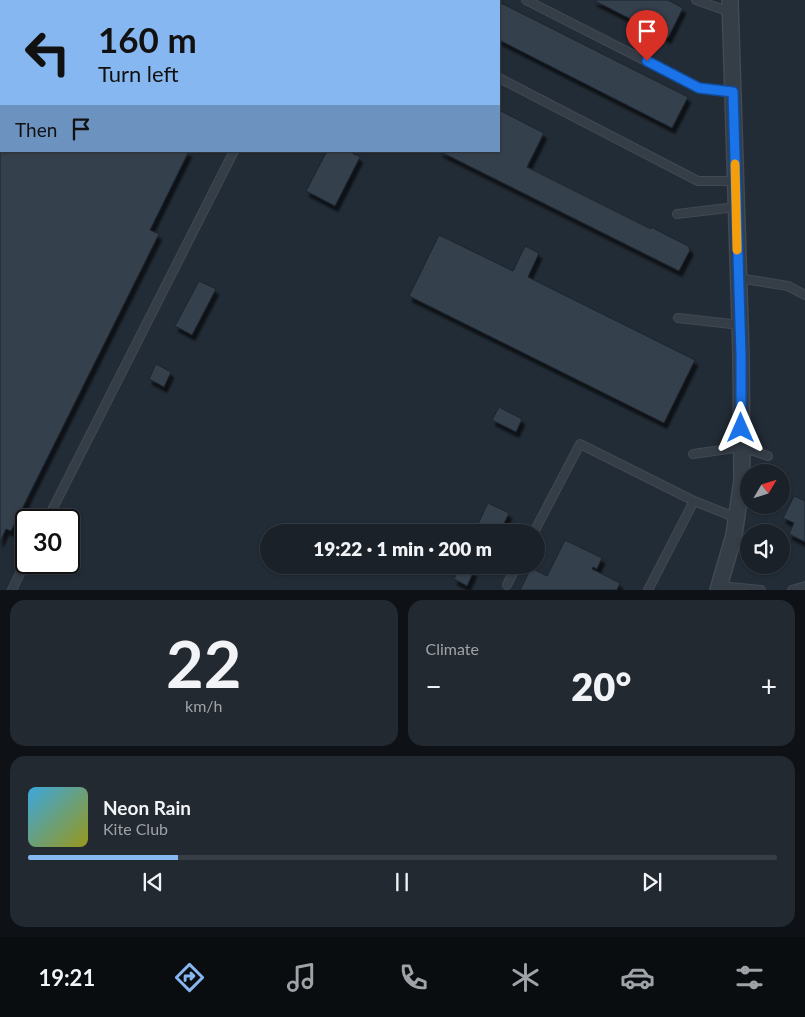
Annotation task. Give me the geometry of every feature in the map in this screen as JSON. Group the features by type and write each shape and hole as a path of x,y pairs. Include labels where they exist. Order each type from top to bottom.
{"street":[{"path":"719,588 734,535 742,480 740,325 730,6"}],"lane":[{"path":"526,0 699,88 733,92"},
{"path":"696,0 730,6"},
{"path":"500,79 698,181 736,181"},
{"path":"53,509 233,152"},
{"path":"677,214 736,207"},
{"path":"738,278 788,286 805,295"},
{"path":"678,318 740,325"},
{"path":"538,524 580,444 694,501 737,518"},
{"path":"693,454 742,447 768,456"},
{"path":"648,590 694,501"},
{"path":"12,590 20,574"},
{"path":"507,585 512,574"},
{"path":"792,590 805,586"},
{"path":"719,588 761,590"}],"building":[{"path":"593,0 668,0 683,8 668,38"},
{"path":"500,3 688,97 672,128 500,41"},
{"path":"500,111 544,133 527,167 688,246 690,250 679,271 441,152 500,152"},
{"path":"0,152 189,152 150,230 159,234 22,509 15,509 15,523 11,531 6,529 0,542"},
{"path":"326,152 351,152 360,157 335,206 306,191"},
{"path":"439,235 513,271 525,246 539,253 528,277 695,360 664,423 409,296"},
{"path":"199,281 216,289 192,335 175,326"},
{"path":"156,364 171,372 164,387 149,379"},
{"path":"499,407 522,419 516,432 492,420"},
{"path":"794,496 805,501 805,542 790,534 794,523 783,518 785,514 790,514 790,504"},
{"path":"488,503 509,513 504,524 478,524"},
{"path":"565,540 602,558 597,569 593,567 592,569 620,583 617,590 520,590 528,574 543,574 547,576"},
{"path":"456,574 473,574 467,586 454,579"}],"slow traffic":[{"path":"735,164 737,250"}],"route":[{"path":"647,61 699,88 733,92 741,355 741,428"}]}
